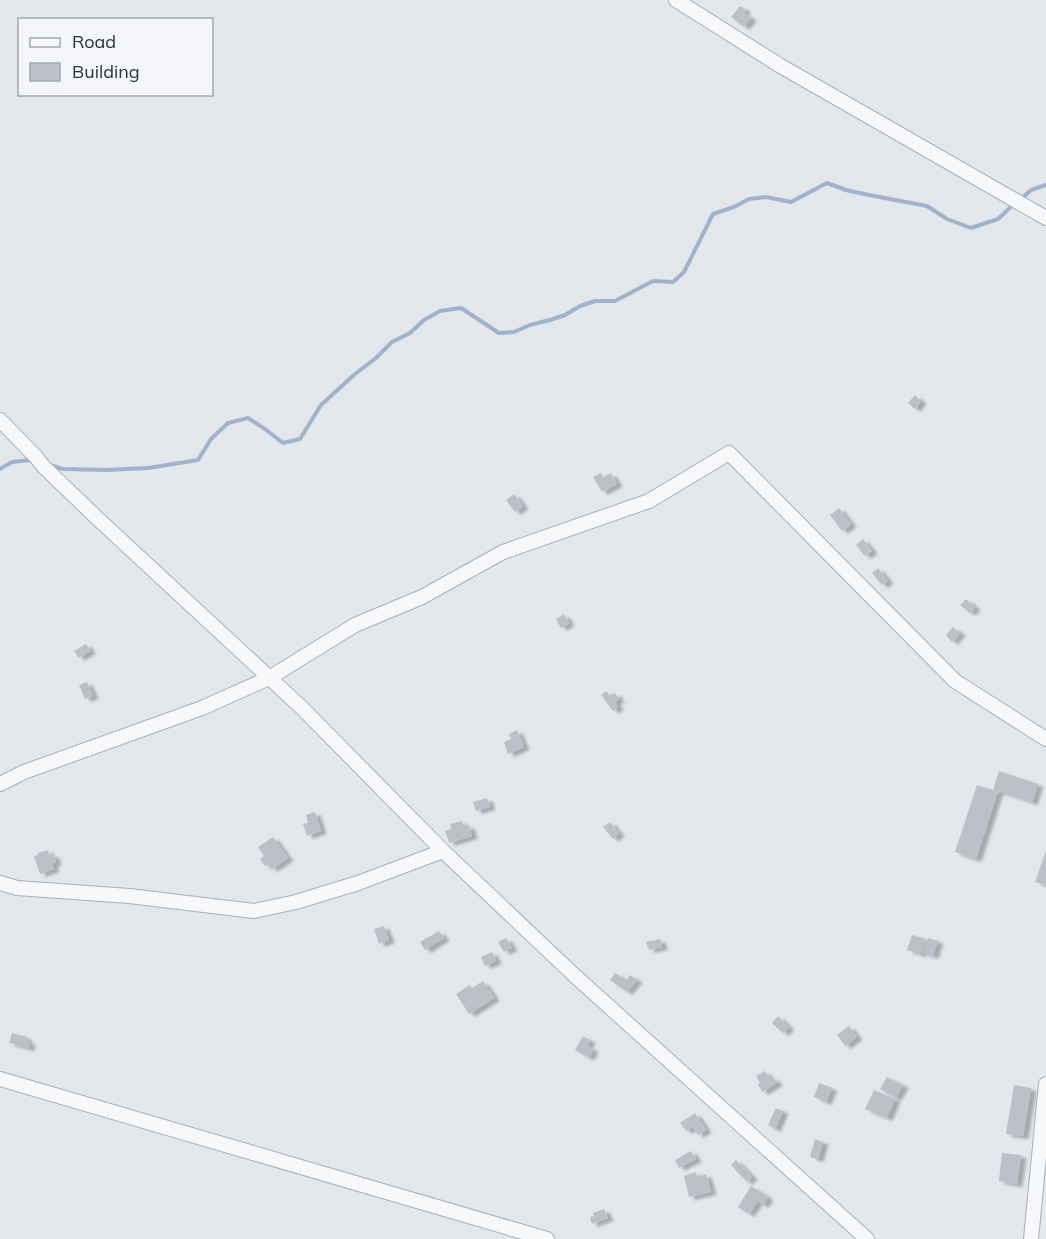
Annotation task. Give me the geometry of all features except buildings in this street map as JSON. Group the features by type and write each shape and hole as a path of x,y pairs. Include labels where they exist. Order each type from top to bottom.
{"street":[{"path":"676,0 779,65 1046,218"},
{"path":"0,420 97,518 302,708 444,851 575,976 867,1239"},
{"path":"0,784 24,772 202,708 269,678 355,625 422,597 503,552 650,501 729,453 955,681 1046,739"},
{"path":"0,884 18,888 129,896 254,911 296,902 358,883 444,851"},
{"path":"0,1080 548,1239"},
{"path":"1031,1239 1046,1084"}],"waterway":[{"path":"50,465 63,469 106,470 148,468 198,460 211,439 228,423 248,418 283,443 300,439 321,405 392,342 410,333 424,320 440,311 461,308 499,333 514,332 565,315 580,306 595,301 615,301 653,281 673,282 684,272 713,214 749,199 766,197 791,202 827,183 846,190 927,206 947,219 971,228 998,219 1015,203"},
{"path":"1021,199 1031,190 1046,185"},
{"path":"0,469 12,462 31,460"}]}
